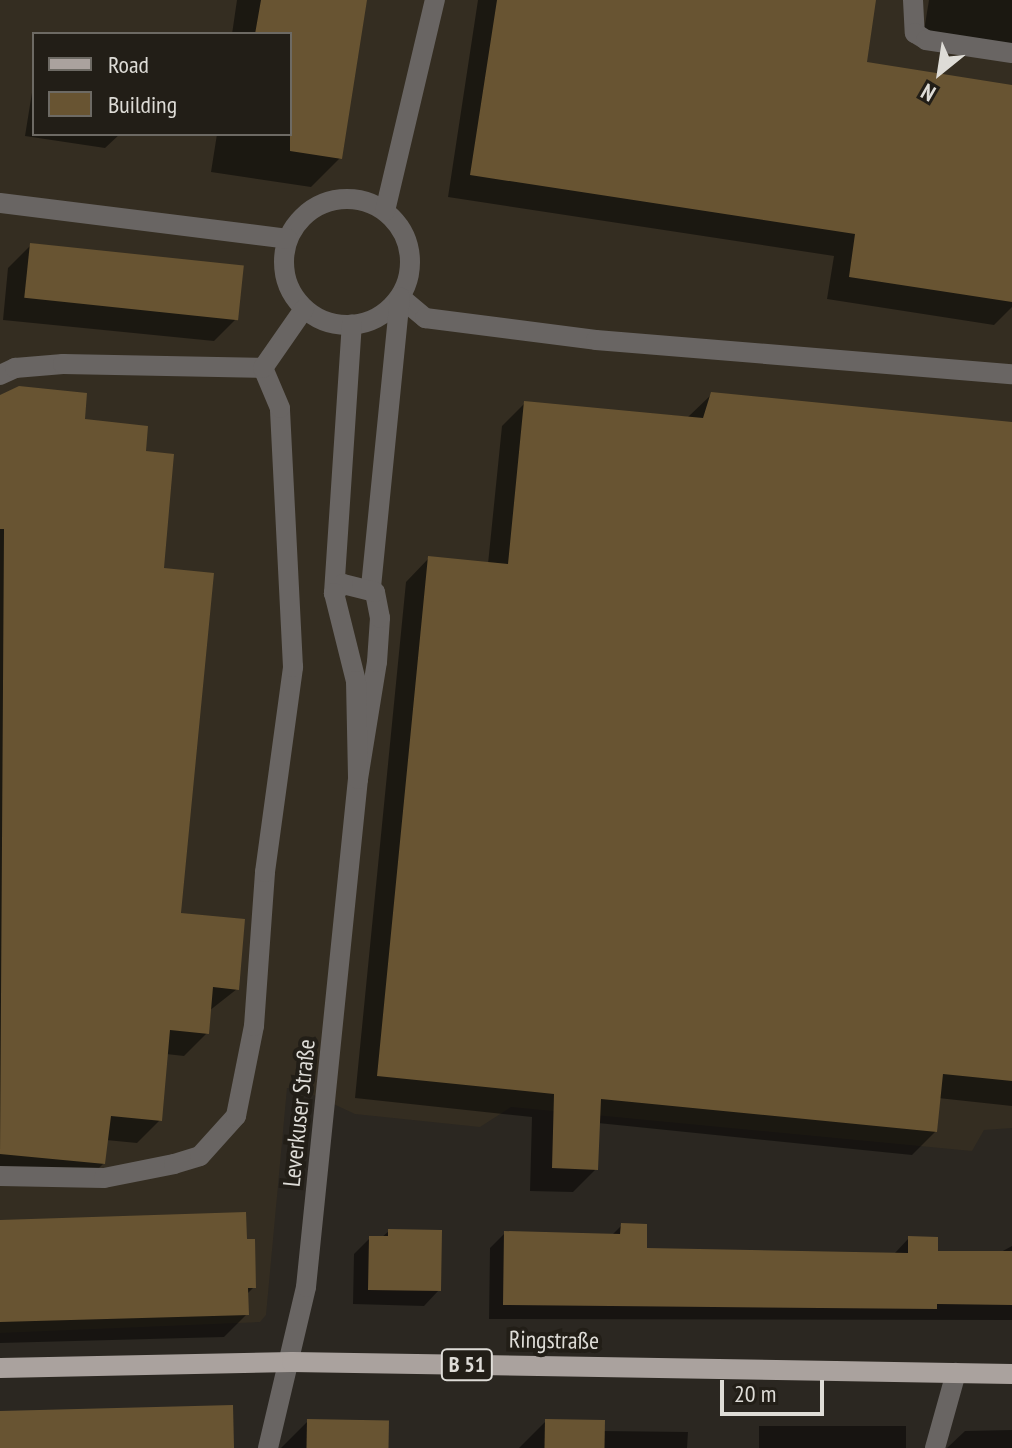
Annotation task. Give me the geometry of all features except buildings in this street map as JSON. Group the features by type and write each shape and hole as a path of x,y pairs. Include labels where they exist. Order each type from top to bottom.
{"main road":[{"name":"Ringstraße","path":"0,1368 292,1362 1012,1374"}],"street":[{"path":"385,211 435,0"},
{"path":"913,0 915,33 926,40 1012,53"},
{"path":"348,198 385,211 405,236 410,251 400,297 379,316 352,325 318,318 304,309 285,277 288,239 297,222 329,200 348,198"},
{"path":"0,203 288,239"},
{"path":"400,297 425,318 596,340 1012,374"},
{"name":"Leverkuser Straße","path":"268,1448 292,1362 308,1272 358,779 377,662 380,618 371,587 400,297"},
{"path":"263,368 304,309"},
{"name":"Leverkuser Straße","path":"352,325 334,593 356,681 358,779"},
{"path":"0,375 15,368 63,364 263,368"},
{"path":"0,1176 104,1178 174,1164 200,1156 236,1116 254,1026 265,872 293,667 280,408 263,368"},
{"path":"334,593 343,584 371,587"},
{"path":"935,1448 956,1373"}],"shaded area":[{"path":"0,0 1012,0 1012,1128 984,1130 972,1151 511,1107 480,1127 355,1114 301,1089 287,1088 266,1315 260,1322 0,1333"}]}
